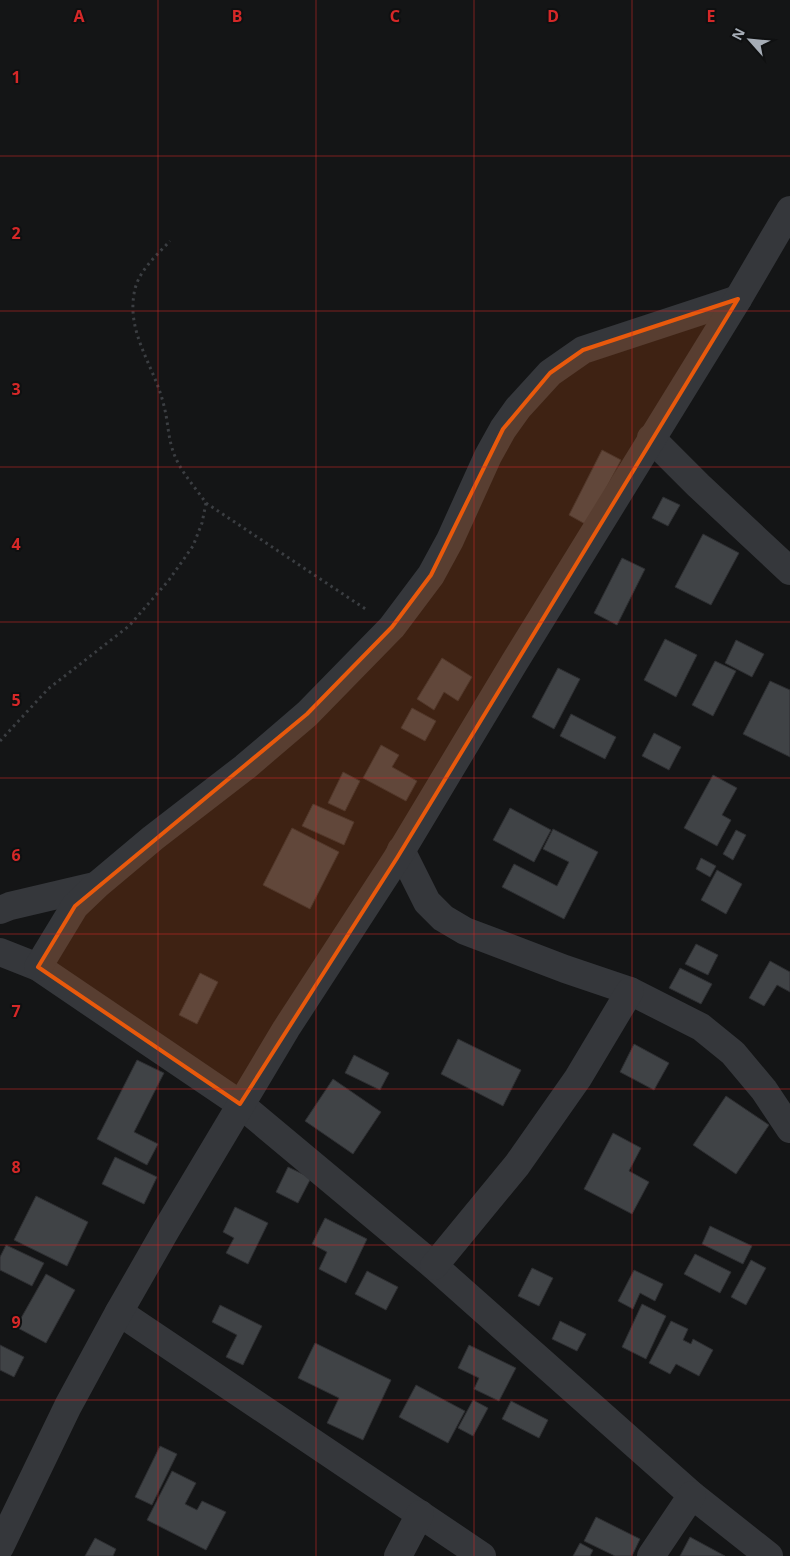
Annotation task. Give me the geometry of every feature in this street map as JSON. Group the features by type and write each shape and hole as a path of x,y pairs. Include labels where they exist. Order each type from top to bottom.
{"street":[{"path":"0,1547 68,1406 119,1312 240,1104 401,850 738,299 790,210"},
{"path":"38,967 75,906 153,838 244,767 307,714 392,627 431,575 450,540 488,456 503,429 518,408 550,373 583,350 738,299"},
{"path":"652,438 698,486 790,571"},
{"path":"401,850 427,902 443,918 465,931 630,991 701,1027 733,1053 764,1090 790,1129"},
{"path":"0,910 97,885"},
{"path":"0,952 38,967 240,1104 434,1266 692,1495 769,1556"},
{"path":"434,1266 517,1165 578,1078 630,991"},
{"path":"119,1312 482,1556"},
{"path":"651,1556 692,1495"},
{"path":"398,1556 420,1514"}],"path":[{"path":"170,241 143,270 134,291 132,314 136,336 164,405 173,452 184,472 206,502 392,627"},
{"path":"0,741 48,689 130,626 169,580 193,546 202,523 206,502"}],"highlighted area":[{"path":"738,299 397,858 240,1104 38,967 75,906 307,714 392,627 431,575 503,429 550,373 583,350"}],"building":[{"path":"602,450 621,460 587,525 569,515"},
{"path":"663,497 680,505 668,526 652,518"},
{"path":"703,534 739,553 711,605 675,587"},
{"path":"622,558 645,569 617,625 594,613"},
{"path":"665,639 697,655 676,697 644,680"},
{"path":"736,640 764,654 752,677 725,663"},
{"path":"442,658 472,677 458,701 444,692 434,710 417,699"},
{"path":"715,661 736,671 713,716 692,705"},
{"path":"558,668 580,679 554,729 532,717"},
{"path":"770,681 790,690 790,757 743,734"},
{"path":"412,708 436,721 425,741 401,728"},
{"path":"571,714 616,737 605,759 560,736"},
{"path":"654,733 681,747 669,770 642,756"},
{"path":"381,745 399,755 392,767 417,781 406,801 363,778"},
{"path":"343,772 360,781 345,811 328,803"},
{"path":"713,775 737,788 722,815 731,820 717,846 684,828"},
{"path":"313,804 354,822 344,845 302,826"},
{"path":"510,808 551,830 534,862 493,840"},
{"path":"292,828 339,852 310,909 263,885"},
{"path":"553,829 598,852 564,919 502,887 514,864 557,886 569,862 543,849"},
{"path":"736,830 746,835 733,860 723,854"},
{"path":"701,858 716,866 710,877 696,869"},
{"path":"717,870 742,884 726,914 701,900"},
{"path":"696,944 718,955 708,975 685,964"},
{"path":"770,961 790,972 790,992 777,985 764,1006 749,998"},
{"path":"680,968 712,984 701,1004 669,988"},
{"path":"200,973 218,982 197,1024 179,1015"},
{"path":"458,1039 521,1070 503,1106 441,1074"},
{"path":"634,1044 669,1063 654,1090 620,1072"},
{"path":"354,1055 389,1073 380,1090 345,1073"},
{"path":"137,1060 164,1073 134,1132 158,1144 147,1165 97,1139"},
{"path":"333,1079 381,1112 353,1154 305,1121"},
{"path":"726,1096 769,1125 736,1174 693,1145"},
{"path":"613,1133 641,1148 629,1171 649,1182 632,1214 584,1189"},
{"path":"115,1157 157,1177 144,1204 102,1184"},
{"path":"288,1167 311,1178 298,1203 276,1192"},
{"path":"36,1196 88,1222 67,1266 14,1240"},
{"path":"235,1207 268,1223 248,1264 226,1253 234,1238 223,1232"},
{"path":"325,1218 367,1239 346,1283 319,1269 327,1252 312,1244"},
{"path":"710,1226 752,1246 743,1264 702,1244"},
{"path":"6,1245 44,1263 32,1286 0,1270 0,1257"},
{"path":"695,1254 731,1272 720,1293 684,1274"},
{"path":"751,1260 766,1268 746,1305 731,1297"},
{"path":"532,1268 553,1278 539,1306 518,1296"},
{"path":"634,1270 663,1284 655,1301 640,1293 633,1309 618,1301"},
{"path":"367,1271 398,1287 386,1310 355,1294"},
{"path":"46,1274 75,1290 46,1343 16,1327"},
{"path":"642,1304 666,1316 646,1359 622,1347"},
{"path":"220,1305 262,1326 243,1365 226,1357 237,1335 212,1322"},
{"path":"560,1321 586,1334 577,1351 552,1339"},
{"path":"671,1321 688,1329 683,1340 691,1344 693,1339 713,1350 699,1376 676,1364 670,1374 649,1363"},
{"path":"315,1343 391,1380 363,1440 327,1423 339,1398 298,1378"},
{"path":"0,1345 24,1357 14,1377 0,1370"},
{"path":"469,1345 516,1368 499,1401 474,1389 479,1378 458,1368"},
{"path":"416,1385 465,1411 448,1443 399,1417"},
{"path":"473,1400 488,1408 473,1436 458,1428"},
{"path":"511,1401 548,1420 539,1438 502,1419"},
{"path":"160,1446 177,1454 152,1505 135,1497"},
{"path":"172,1471 196,1483 185,1504 197,1510 202,1501 226,1512 206,1550 147,1520"},
{"path":"596,1517 640,1539 632,1556 615,1556 584,1541"},
{"path":"690,1537 725,1556 680,1556"},
{"path":"95,1538 116,1549 113,1556 85,1556"},
{"path":"580,1543 593,1550 590,1556 573,1556"}]}
